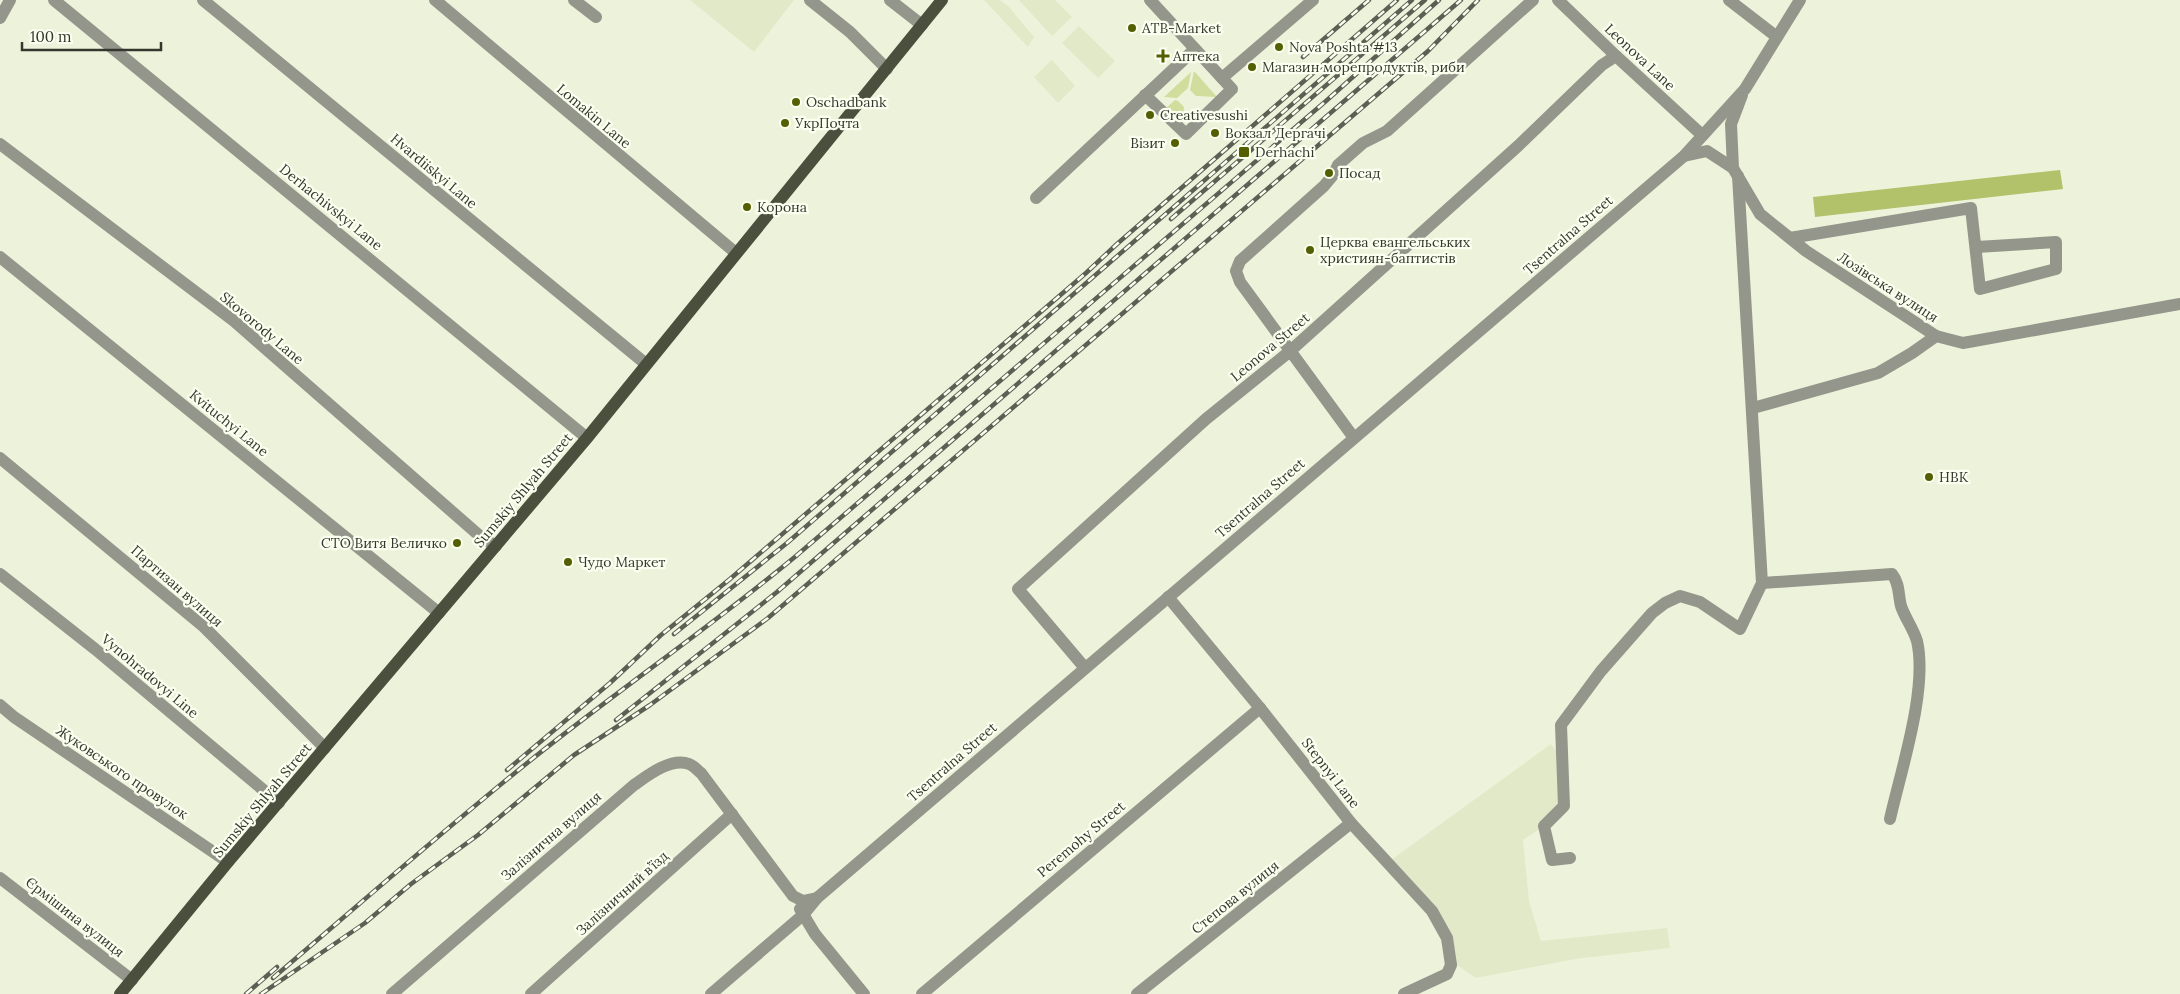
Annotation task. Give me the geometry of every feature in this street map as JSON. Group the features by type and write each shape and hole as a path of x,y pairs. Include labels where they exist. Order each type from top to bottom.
{"main road":[{"name":"Sumskiy Shlyah Street","path":"120,994 228,862 587,438 942,0"}],"street":[{"path":"0,18 10,0"},
{"name":"Derhachivskyi Lane","path":"54,0 587,438"},
{"name":"Hvardiiskyi Lane","path":"202,0 646,364"},
{"name":"Lomakin Lane","path":"434,0 736,253"},
{"path":"574,0 596,17"},
{"path":"810,0 850,32 887,69"},
{"path":"890,0 922,25"},
{"path":"1145,95 1186,134 1232,89 1150,0"},
{"path":"1222,78 1313,0"},
{"path":"1354,438 1289,352 1240,282 1236,271 1240,261 1324,186 1334,174 1338,165 1363,143 1387,131 1533,0"},
{"name":"Leonova Lane","path":"1558,0 1702,135"},
{"path":"1729,0 1777,37"},
{"name":"Tsentralna Street","path":"711,994 803,915 817,898 1684,156 1744,89 1800,0"},
{"path":"1036,198 1195,49"},
{"name":"Leonova Street","path":"1085,668 1018,589 1206,419 1289,352 1518,146 1602,65 1616,56"},
{"path":"1570,858 1552,860 1544,826 1564,806 1561,725 1601,671 1652,613 1665,603 1680,596 1700,602 1740,629 1762,583 1753,408 1731,124 1744,89"},
{"name":"Skovorody Lane","path":"0,144 234,321 481,538 496,546"},
{"name":"Лозівська вулиця","path":"1684,156 1707,152 1735,172 1760,214 1806,251 1936,336 1963,343 2180,304"},
{"path":"1790,238 1971,208 1977,247 1980,289 2056,269 2056,242 1977,247"},
{"name":"Kvituchyi Lane","path":"0,257 439,613"},
{"path":"1753,408 1878,373 1936,336"},
{"name":"Партизан вулиця","path":"0,458 204,627 325,748"},
{"name":"Vynohradovyi Line","path":"0,574 95,648 279,803"},
{"path":"1762,583 1892,574 1897,580 1902,608 1910,622 1917,642 1919,689 1890,819"},
{"name":"Stepnyi Lane","path":"1168,597 1260,708 1351,823 1432,911 1447,938 1451,965 1447,974 1404,994"},
{"name":"Жуковського провулок","path":"0,705 14,717 228,862"},
{"name":"Peremohy Street","path":"922,994 1260,708"},
{"name":"Залізнична вулиця","path":"392,994 634,785 658,768 688,763 701,773 732,814"},
{"path":"732,814 793,896 815,934 860,993"},
{"name":"Залізничний в’їзд","path":"532,994 732,814"},
{"name":"Степова вулиця","path":"1137,994 1351,823"},
{"name":"Єрмішина вулиця","path":"0,878 132,980"},
{"path":"793,896 804,901 817,898"}],"shaded area":[{"path":"690,0 794,0 754,52"},
{"path":"984,0 1000,0 1009,7 1034,37 1028,47"},
{"path":"1019,0 1055,0 1072,17 1052,36"},
{"path":"1079,26 1115,61 1098,78 1062,43"},
{"path":"1052,60 1075,86 1058,103 1034,77"},
{"path":"1551,744 1559,755 1569,809 1523,840 1529,901 1541,941 1667,928 1670,948 1575,959 1476,978 1454,963 1450,939 1391,860"}],"green space":[{"path":"1194,71 1217,97 1196,96 1190,90"},
{"path":"1191,72 1188,88 1177,98 1164,97"},
{"path":"1175,100 1184,107 1182,125 1166,108"},
{"path":"2060,170 2063,189 1815,217 1813,197"}],"railway":[{"path":"1303,57 1369,0"},
{"path":"507,770 610,683 661,635 730,579 1086,273 1397,0"},
{"path":"674,634 787,543 1412,0"},
{"path":"1171,219 1425,0"},
{"path":"273,978 521,768 796,556 1326,101 1439,0"},
{"path":"616,720 777,592 1461,0"},
{"path":"261,994 365,923 411,884 478,835 574,755 650,705 768,618 1428,51 1478,0"},
{"path":"246,994 277,967"}],"place":[{"name":"ATB-Market","path":"1132,28"},
{"name":"Nova Poshta #13","path":"1279,47"},
{"name":"Аптека","path":"1163,56"},
{"name":"Магазин морепродуктів, риби","path":"1252,67"},
{"name":"Oschadbank","path":"796,102"},
{"name":"Creativesushi","path":"1150,115"},
{"name":"УкрПочта","path":"785,123"},
{"name":"Вокзал Дергачі","path":"1215,133"},
{"name":"Візит","path":"1175,143"},
{"name":"Derhachi","path":"1244,152"},
{"name":"Посад","path":"1329,173"},
{"name":"Корона","path":"747,207"},
{"name":"Церква євангельських християн-баптистів","path":"1310,250"},
{"name":"НВК","path":"1929,477"},
{"name":"СТО Витя Величко","path":"457,543"},
{"name":"Чудо Маркет","path":"568,562"}]}
